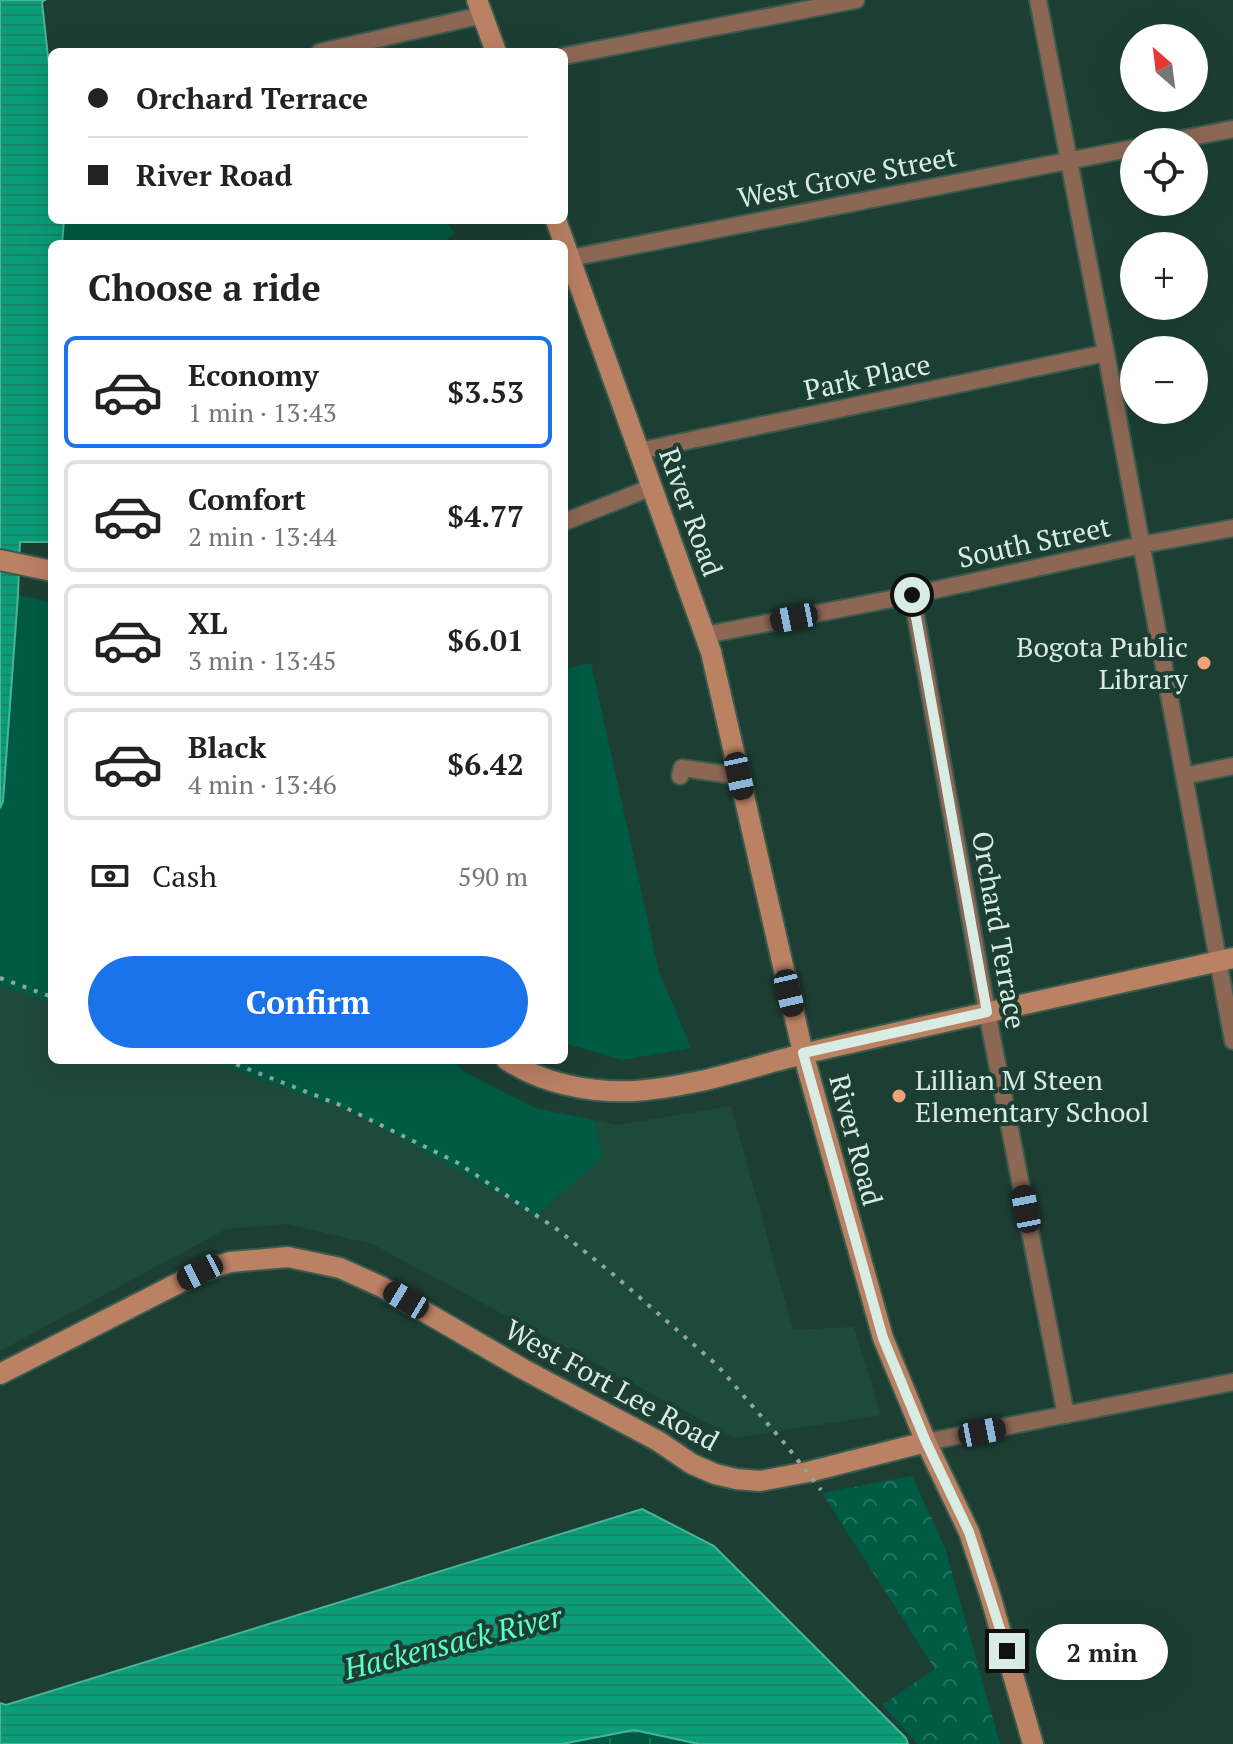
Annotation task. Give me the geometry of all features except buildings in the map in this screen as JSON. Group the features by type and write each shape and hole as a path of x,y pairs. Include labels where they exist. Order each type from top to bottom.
{"main road":[{"path":"480,8 495,48"},
{"name":"River Road","path":"568,253 711,652 803,1053 883,1338 974,1547 1033,1744"},
{"path":"0,560 44,569"},
{"path":"514,1064 533,1075 599,1090 636,1091 684,1085 803,1053 1226,959"},
{"name":"West Fort Lee Road","path":"0,1374 200,1272 230,1262 288,1257 340,1268 382,1287 523,1369 658,1441 692,1464 715,1474 760,1481 926,1442"}],"street":[{"path":"568,55 856,0"},
{"path":"1038,0 1184,776 1226,959 1233,1041"},
{"path":"335,48 480,8"},
{"path":"1208,134 1233,129"},
{"name":"West Grove Street","path":"570,258 1120,151"},
{"name":"Park Place","path":"639,451 1106,353"},
{"path":"568,520 652,487"},
{"name":"South Street","path":"705,635 1233,528"},
{"name":"Orchard Terrace","path":"912,595 987,1012 1066,1415"},
{"path":"1184,776 1233,766"},
{"path":"680,776 682,768 739,776"},
{"name":"West Fort Lee Road","path":"926,1442 1233,1382"}],"shaded area":[{"path":"0,985 48,1003 48,1064 218,1064 354,1113 492,1189 535,1217 602,1158 594,1120 618,1125 731,1106 793,1330 854,1327 881,1415 735,1438 372,1244 288,1224 226,1229 0,1351"}],"green space":[{"path":"64,224 448,224 455,234 446,240 62,240"},
{"path":"18,595 48,601 48,1003 0,985 0,808"},
{"path":"591,663 659,972 691,1048 622,1060 568,1044 568,668"},
{"path":"218,1064 456,1064 463,1071 535,1108 594,1120 602,1158 535,1217 492,1189 354,1113"},
{"path":"912,1476 945,1548 1000,1744 918,1744 882,1705 935,1669 822,1493"},
{"path":"634,1730 699,1744 562,1744"}],"water":[{"path":"0,0 45,0 42,2 48,57 48,224 64,224 62,240 48,240 48,542 20,542 3,801 0,808"},
{"name":"Hackensack River","path":"642,1509 714,1546 906,1738 908,1744 699,1744 634,1730 562,1744 0,1744 0,1703 6,1705"}],"railway":[{"path":"0,978 48,996"},
{"path":"235,1064 340,1105 458,1163 558,1230 717,1365 821,1490"}],"place":[{"name":"Bogota Public Library","path":"1204,663"},
{"name":"Lillian M Steen Elementary School","path":"899,1096"}],"route":[{"path":"912,595 987,1012 803,1053 883,1338 926,1442 969,1532 1007,1651"}]}
